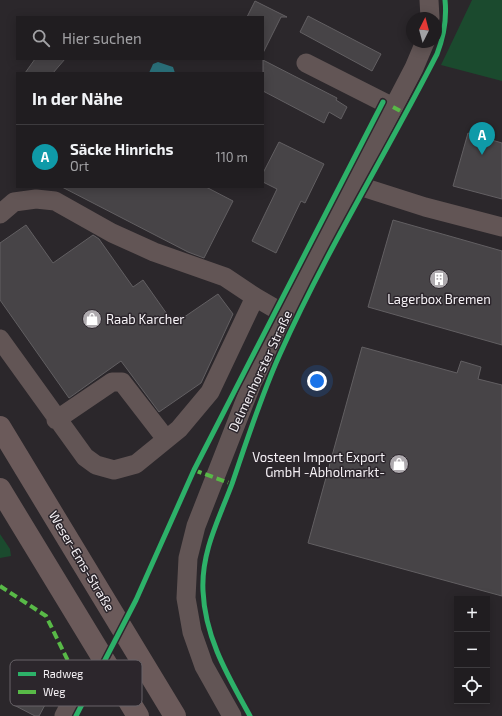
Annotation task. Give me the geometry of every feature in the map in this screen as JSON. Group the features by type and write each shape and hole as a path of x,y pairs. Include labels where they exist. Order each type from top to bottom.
{"highway":[{"name":"Weser-Ems-Straße","path":"0,427 141,660"},
{"path":"0,489 104,660"},
{"name":"Weser-Ems-Straße","path":"142,662 175,716"},
{"path":"132,706 138,716"}],"street":[{"path":"429,0 430,12"},
{"name":"Delmenhorster Straße","path":"232,716 204,666 192,632 186,598 188,558 196,526 240,435 252,383 414,68 422,48"},
{"path":"306,63 393,107"},
{"path":"353,184 502,227"},
{"path":"0,214 14,202 36,199 55,201 112,233 154,252 225,277 286,315"},
{"path":"0,339 56,420 85,457 96,465 114,470 136,464 179,428 210,392 255,297"},
{"path":"56,420 112,382 122,382 166,439"},
{"path":"64,716 69,706"}],"green space":[{"path":"472,0 502,0 502,81 441,65"},
{"path":"0,534 10,549 11,556 0,558"}],"water":[{"path":"158,62 173,67 175,72 149,72 153,64"}],"building":[{"path":"255,1 287,17 281,17 264,51 264,16 248,16"},
{"path":"308,16 381,54 372,71 300,32"},
{"path":"34,60 64,60 54,72 26,72"},
{"path":"263,60 337,98 336,100 347,107 341,119 329,112 324,123 264,92"},
{"path":"468,133 502,143 502,199 453,186"},
{"path":"279,142 324,164 305,203 301,201 276,253 252,241 277,189 264,182 264,171"},
{"path":"64,188 208,188 233,201 204,258 188,252"},
{"name":"Lagerbox Bremen","path":"393,220 502,251 502,345 368,307"},
{"name":"Raab Karcher","path":"26,225 53,263 93,235 99,239 133,287 143,280 174,324 218,294 233,314 201,383 159,412 121,361 69,398 0,300 0,243"},
{"path":"362,347 457,373 461,361 481,367 478,379 502,385 502,596 308,543"},
{"path":"16,706 44,706 39,716 35,716"}],"marked path":[{"path":"393,107 404,113"},
{"path":"194,470 232,484"},
{"path":"0,586 46,616 68,660"}],"cycle path":[{"path":"250,716 219,656 208,625 203,591 203,577 208,549 260,402 280,354 336,240 437,54 446,14 445,0"},
{"path":"105,660 136,600 194,470 383,102"},
{"path":"76,716 81,706"}],"place":[{"name":"Säcke Hinrichs","path":"482,155"},
{"name":"Lagerbox Bremen","path":"439,279"},
{"name":"Raab Karcher","path":"92,319"},
{"name":"Vosteen Import Export GmbH -Abholmarkt-","path":"399,464"}]}
